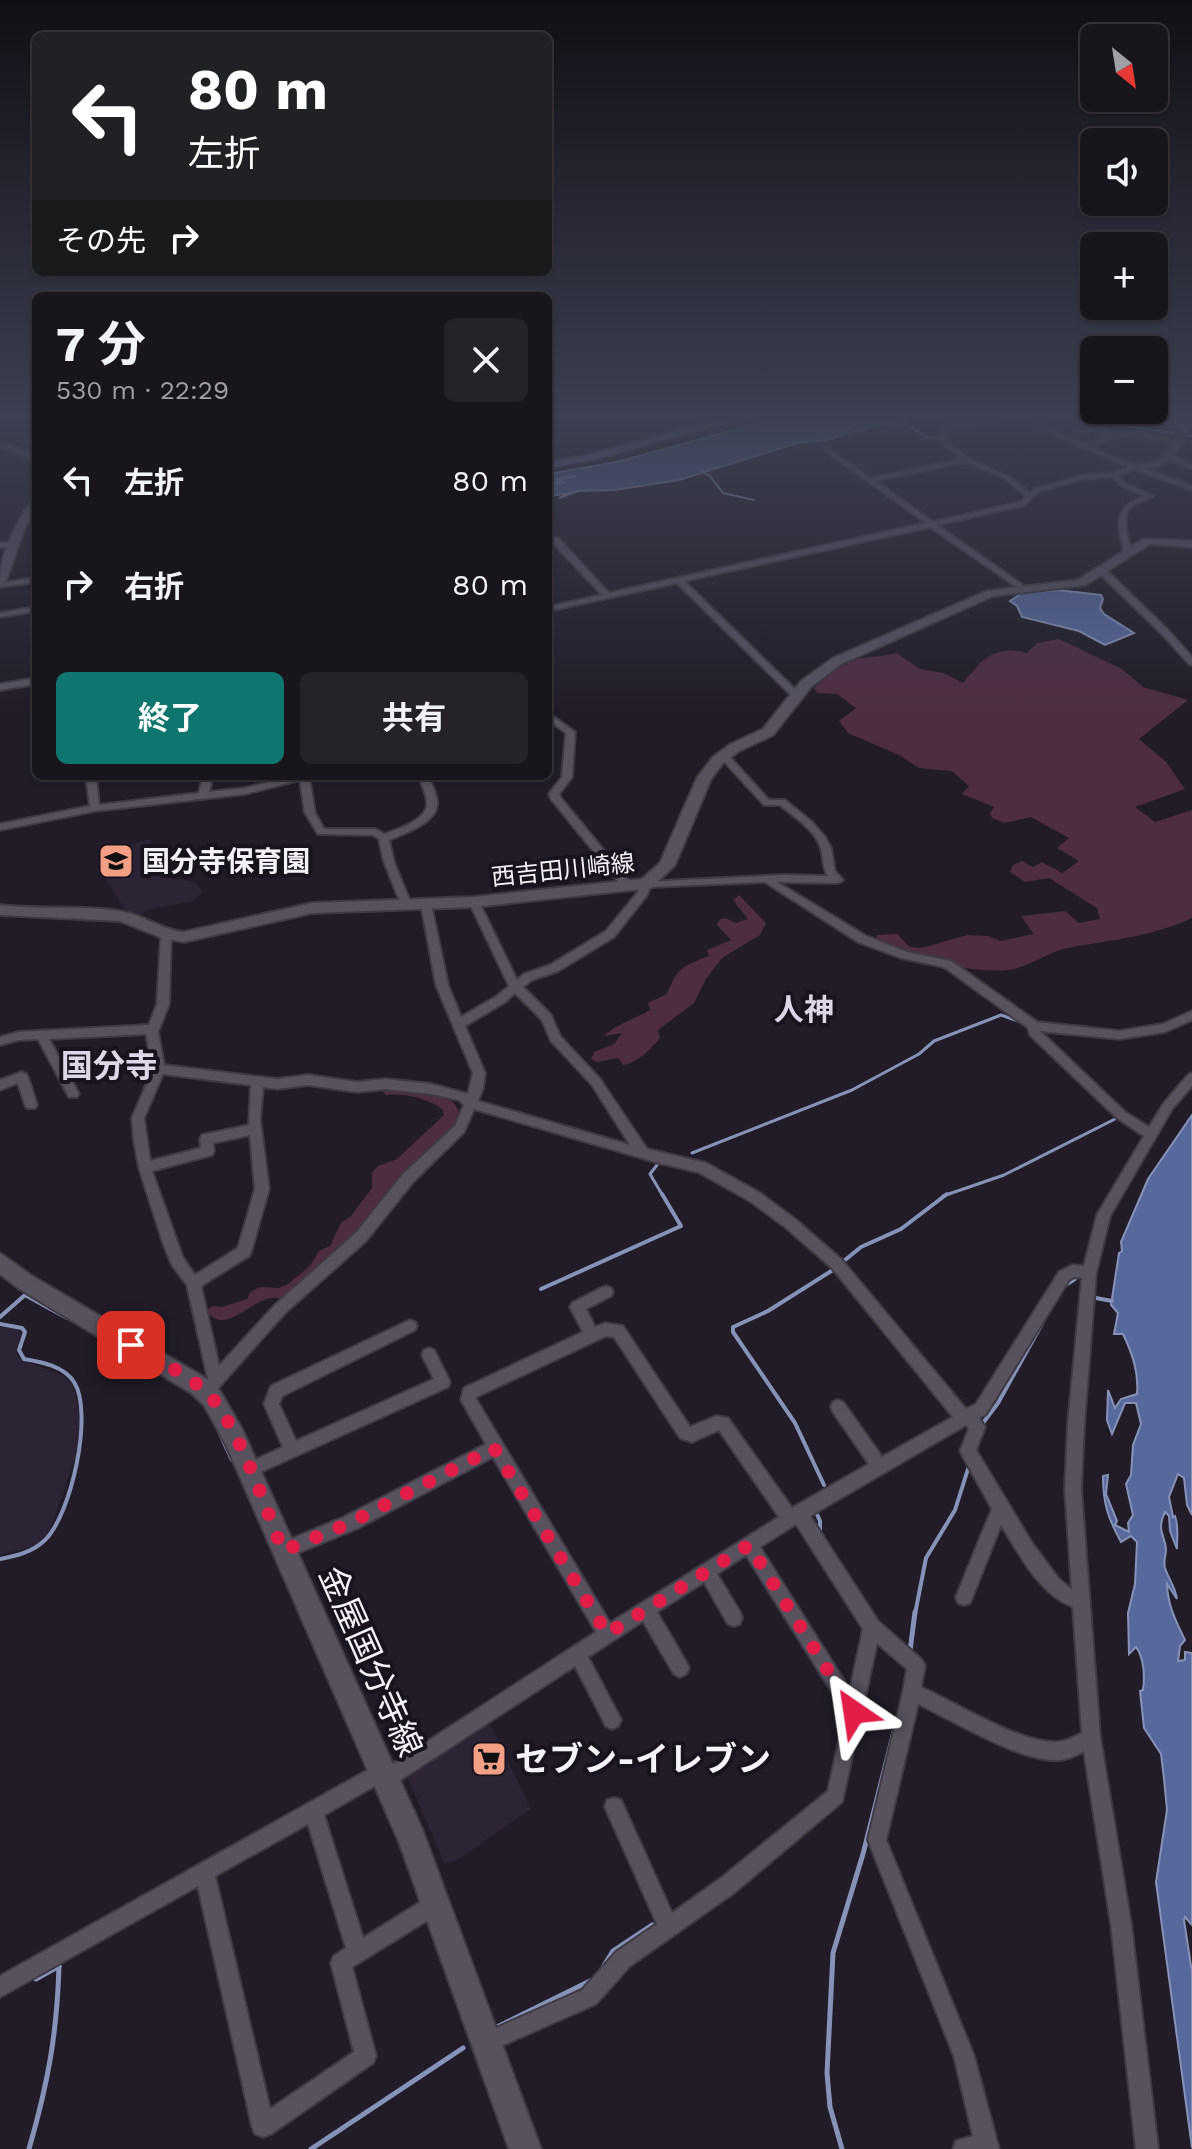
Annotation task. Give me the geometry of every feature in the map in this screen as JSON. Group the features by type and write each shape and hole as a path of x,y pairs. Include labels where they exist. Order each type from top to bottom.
{"main road":[{"path":"0,583 25,517"},
{"name":"西吉田川崎線","path":"166,936 184,937 312,908 474,902 646,884 667,865 704,778 724,756 768,732 796,695 837,661 977,597 1021,588 1071,586 1148,541 1192,544"},
{"path":"0,910 47,915 118,915 138,921 166,936"},
{"name":"金屋国分寺線","path":"0,1262 25,1282 210,1385 437,1903 525,2149"}],"street":[{"path":"919,517 1021,588"},
{"path":"552,608 964,517"},
{"path":"1124,517 1122,535 1128,554"},
{"path":"552,540 607,595"},
{"path":"0,545 14,545"},
{"path":"1101,570 1192,662"},
{"path":"0,583 32,580"},
{"path":"679,580 796,695"},
{"path":"0,615 32,610"},
{"path":"0,687 32,682"},
{"path":"552,719 571,732 567,777 554,794 556,799 629,888"},
{"path":"460,1023 501,999 528,977 554,968 610,934 643,893 646,884 783,878 838,880 830,872 829,853 815,829 782,802 767,803 724,756"},
{"path":"92,780 95,808"},
{"path":"204,794 207,780"},
{"path":"0,827 95,808 245,791 288,780"},
{"path":"305,780 310,813 321,832 375,832 384,838 389,862 406,904"},
{"path":"384,838 404,831 430,812 432,807 425,780"},
{"path":"769,881 862,939 905,955 947,964 1034,1026 1119,1035 1165,1028 1192,1015"},
{"path":"474,902 515,986 547,1018 555,1038 596,1082 642,1152"},
{"path":"210,1385 280,1309 361,1237 408,1178 460,1129 477,1088 479,1073 442,985 426,904"},
{"path":"166,936 163,1004 153,1029 159,1069 138,1118 145,1168 177,1261 193,1283 210,1385"},
{"path":"1034,1026 1034,1032 1121,1115 1151,1134"},
{"path":"0,1041 41,1034 153,1029"},
{"path":"41,1034 73,1094"},
{"path":"159,1069 277,1084 308,1080 357,1087 385,1084 431,1089 463,1096 469,1103 701,1167 755,1197 837,1264 977,1427 968,1451 1042,1572 1062,1594 1080,1601"},
{"path":"0,1085 22,1077 31,1105"},
{"path":"1147,2149 1121,1924 1091,1737 1073,1489 1089,1273 1109,1204 1168,1106 1192,1078"},
{"path":"193,1283 244,1252 262,1189 255,1129 258,1081"},
{"path":"145,1168 208,1151 206,1139 255,1129"},
{"path":"0,1987 313,1810 383,1776 794,1516 981,1409 1064,1276 1072,1271 1089,1273"},
{"path":"592,1335 577,1307 606,1292"},
{"path":"292,1449 272,1408 271,1398 276,1391 410,1326"},
{"path":"607,1634 494,1448 467,1395 605,1329 618,1331 687,1434 694,1434 717,1422 726,1426 872,1627 916,1666 877,1840 964,2056 987,2146 964,2149"},
{"path":"249,1470 443,1382 429,1355"},
{"path":"838,1407 880,1467"},
{"path":"283,1551 350,1523 494,1448"},
{"path":"964,1597 1001,1506"},
{"path":"749,1545 854,1712"},
{"path":"706,1571 734,1618"},
{"path":"646,1609 680,1668"},
{"path":"485,2043 589,1997 623,1959 728,1885 836,1796 872,1627"},
{"path":"577,1653 612,1720"},
{"path":"912,1692 1024,1744 1055,1751 1074,1747 1091,1737"},
{"path":"614,1807 668,1927"},
{"path":"313,1810 357,1952"},
{"path":"204,1871 263,2126 366,2056 341,1963 437,1903"}],"shaded area":[{"path":"1059,639 1122,669 1143,687 1188,700 1139,739 1166,762 1185,789 1135,807 1155,822 1192,810 1192,918 1148,933 1065,949 1021,967 999,970 944,964 906,953 876,939 877,935 897,934 910,947 922,948 967,935 988,936 1001,941 1034,934 1021,916 1065,911 1079,923 1100,919 1097,908 1049,878 1025,882 1010,872 1013,865 1022,861 1033,867 1042,862 1062,873 1079,861 1057,848 1069,838 1031,817 1004,823 992,818 990,813 994,807 962,794 969,786 952,771 919,768 899,755 848,733 839,721 856,708 837,694 817,693 814,688 852,661 896,653 920,669 943,673 963,683 983,661 997,652 1027,653 1037,643"},
{"path":"149,839 164,868 175,869 168,878 195,882 203,892 193,901 146,910 138,916 127,913 102,874 101,854"},
{"path":"739,895 766,923 760,935 722,958 706,979 694,1003 658,1030 660,1038 648,1051 623,1065 618,1058 597,1062 591,1059 594,1052 614,1044 622,1033 604,1036 608,1032 650,1010 648,1003 667,994 683,968 709,956 707,950 731,940 717,925 719,920 725,918 736,923 748,919 733,900"},
{"path":"385,1088 421,1090 444,1096 458,1110 460,1122 357,1235 285,1300 264,1300 229,1319 213,1318 207,1310 212,1306 222,1307 247,1299 250,1292 260,1287 279,1288 310,1266 319,1251 330,1246 341,1223 351,1216 372,1188 372,1172 378,1166 397,1159 444,1115 442,1109 422,1099 386,1095 382,1091"},
{"path":"0,1327 17,1328 21,1333 16,1351 18,1358 64,1376 72,1384 81,1414 76,1457 49,1533 34,1546 0,1555"},
{"path":"490,1724 531,1809 456,1861 444,1863 407,1776"}],"water":[{"path":"1058,590 1101,595 1100,608 1104,614 1134,633 1105,645 1079,631 1022,617 1017,606 1010,601 1022,593"},
{"path":"1192,1115 1192,1515 1187,1505 1184,1478 1178,1474 1169,1497 1177,1524 1177,1549 1170,1531 1169,1516 1165,1512 1161,1528 1166,1549 1165,1568 1177,1599 1167,1584 1169,1600 1185,1640 1180,1646 1178,1661 1185,1660 1185,1652 1192,1653 1192,1925 1185,1917 1184,1920 1192,1972 1192,2148 1156,1882 1167,1810 1161,1754 1144,1728 1140,1691 1143,1690 1144,1679 1141,1656 1136,1647 1129,1654 1128,1613 1135,1584 1137,1542 1131,1536 1121,1542 1116,1533 1105,1503 1103,1476 1108,1475 1106,1494 1117,1521 1115,1525 1129,1532 1128,1523 1133,1515 1126,1484 1131,1475 1133,1445 1141,1424 1136,1403 1125,1403 1112,1434 1107,1420 1108,1390 1115,1408 1121,1399 1137,1394 1134,1363 1123,1334 1114,1334 1118,1313 1111,1305 1121,1242 1148,1179"}],"waterway":[{"path":"692,1153 852,1090 919,1054 934,1041 1001,1015 1018,1021"},
{"path":"1047,1032 1084,1035"},
{"path":"946,1195 1004,1175 1117,1118"},
{"path":"657,1165 650,1174 663,1196"},
{"path":"541,1289 681,1226 662,1194"},
{"path":"845,1260 861,1247 901,1229 946,1195"},
{"path":"824,1485 795,1423 733,1332 733,1327 768,1311 836,1268"},
{"path":"1064,1286 1075,1279"},
{"path":"0,1317 25,1295 67,1318"},
{"path":"1096,1298 1112,1301"},
{"path":"983,1423 998,1403 1044,1320"},
{"path":"0,1324 22,1328 25,1332 19,1350 24,1359 52,1366 70,1377 80,1397 82,1416 77,1463 55,1527 35,1548 0,1559"},
{"path":"220,1434 232,1460"},
{"path":"915,1614 926,1558 955,1510 968,1469"},
{"path":"815,1510 820,1521 820,1533"},
{"path":"910,1651 915,1612"},
{"path":"842,2149 830,2107 827,2073 833,1953 863,1854 898,1716"},
{"path":"603,1967 613,1951 652,1925"},
{"path":"29,2149 50,2058 59,1966 36,1979"},
{"path":"493,2029 594,1979"},
{"path":"311,2149 463,2048"}],"place":[{"name":"国分寺保育園","path":"116,861"},
{"name":"セブン-イレブン","path":"489,1759"}],"district":[{"name":"人神","path":"804,1010"},
{"name":"国分寺","path":"109,1066"}],"route":[{"path":"131,1345 199,1386 212,1398 234,1437 283,1551 350,1523 494,1448 607,1634 749,1545 854,1712"}]}
